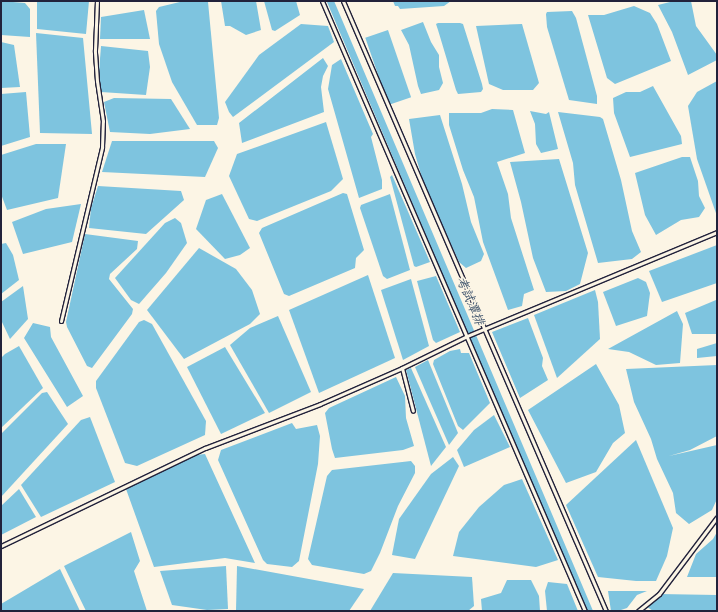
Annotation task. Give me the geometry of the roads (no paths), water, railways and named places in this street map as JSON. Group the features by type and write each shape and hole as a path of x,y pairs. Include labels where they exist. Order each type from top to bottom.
{"lane":[{"path":"61,321 102,147 103,121 96,81 95,50 97,1"},
{"path":"322,1 468,336 585,611"},
{"path":"343,1 606,611"},
{"path":"1,546 205,448 320,404 402,368 468,336 717,232"},
{"path":"402,368 413,411"},
{"path":"638,611 659,594 717,517"}],"water":[{"path":"1,1 25,3 30,9 30,37 1,35"},
{"path":"37,1 89,1 86,34 37,29"},
{"path":"184,1 208,2 219,118 217,125 197,125 172,82 159,44 156,11 159,7"},
{"path":"221,1 256,1 261,30 246,35 230,26 225,26"},
{"path":"264,1 296,1 300,15 275,31 272,30"},
{"path":"393,1 451,1 444,6 400,9 398,6 395,6"},
{"path":"674,1 691,1 696,26 717,55 717,60 688,75 672,32 658,5"},
{"path":"634,6 650,13 657,24 671,61 615,84 607,78 588,15 604,15"},
{"path":"144,10 150,39 100,39 101,17"},
{"path":"572,11 576,18 597,96 597,104 569,100 547,27 547,12"},
{"path":"423,22 431,42 439,55 439,67 443,83 439,90 421,94 409,45 401,30"},
{"path":"301,24 328,26 334,42 233,117 225,102 259,55"},
{"path":"436,24 463,24 482,84 483,89 481,92 458,94"},
{"path":"522,24 539,83 533,90 503,90 489,84 476,26"},
{"path":"388,30 411,97 388,105 365,38"},
{"path":"36,33 83,38 92,134 40,133"},
{"path":"1,42 14,45 20,87 1,88"},
{"path":"101,46 148,51 150,67 146,95 101,92 99,72"},
{"path":"323,58 328,66 323,76 321,87 324,112 242,143 239,123"},
{"path":"341,59 373,134 371,137 382,180 382,189 359,198 328,89 332,65"},
{"path":"717,81 717,216 697,159 688,106 697,92"},
{"path":"653,86 681,136 682,144 630,157 614,113 613,98 626,92 640,92"},
{"path":"26,92 30,137 1,146 1,94"},
{"path":"114,98 171,99 190,129 150,134 110,132 104,102"},
{"path":"492,109 513,110 525,153 497,162 508,194 511,218 534,290 524,294 522,306 508,310 483,242 474,197 463,170 449,125 449,113 481,113"},
{"path":"530,111 546,114 549,112 558,149 541,153 536,144 535,124"},
{"path":"558,112 600,117 603,119 621,180 632,231 641,252 632,259 598,263 575,185 573,163"},
{"path":"440,115 462,184 471,222 484,254 481,261 466,268 459,262 422,178 415,154 409,119"},
{"path":"326,122 343,179 331,191 257,221 249,219 229,176 237,154"},
{"path":"112,141 214,141 218,148 205,177 102,172"},
{"path":"36,144 66,144 58,198 7,210 1,194 1,155"},
{"path":"682,157 690,157 698,181 699,196 705,208 699,217 681,220 656,235 645,215 635,173"},
{"path":"559,159 588,253 580,284 566,291 546,292 533,258 521,202 510,162"},
{"path":"392,175 430,262 416,267 414,266 390,177"},
{"path":"98,186 181,191 184,200 146,234 89,228 91,208"},
{"path":"343,193 347,194 364,250 356,258 355,268 289,296 284,294 259,233 262,228"},
{"path":"222,194 250,248 240,255 225,259 196,229 206,200"},
{"path":"390,194 410,270 387,279 383,276 360,208 361,205"},
{"path":"81,204 72,242 23,254 12,222 46,209"},
{"path":"175,218 181,223 187,243 166,273 139,304 131,300 115,278 165,223"},
{"path":"85,234 138,241 137,249 110,274 109,279 133,309 132,314 92,368 87,366 67,327 66,322"},
{"path":"6,243 13,255 19,280 1,294 1,244"},
{"path":"717,245 717,283 662,302 649,271"},
{"path":"199,248 236,269 252,290 260,314 250,324 184,359 147,310"},
{"path":"368,275 395,358 319,393 289,310"},
{"path":"436,276 460,332 436,343 433,340 417,281"},
{"path":"638,278 646,282 650,293 647,316 616,326 603,292"},
{"path":"411,279 429,346 403,360 381,290"},
{"path":"23,286 28,319 10,339 1,320 1,302"},
{"path":"595,290 598,302 600,339 557,378 534,315"},
{"path":"716,300 717,334 692,334 685,313"},
{"path":"677,311 683,324 680,363 656,365 629,352 608,349"},
{"path":"278,316 311,392 269,413 230,345 250,328"},
{"path":"528,318 543,358 542,366 548,380 520,398 492,332"},
{"path":"144,320 152,324 206,421 205,435 137,466 125,463 96,388 96,381 139,322"},
{"path":"33,323 50,327 51,337 83,396 67,407 24,338"},
{"path":"717,343 717,356 697,358 697,349"},
{"path":"19,346 43,388 1,428 1,358"},
{"path":"225,347 265,413 221,434 187,367"},
{"path":"460,349 461,353 469,353 490,403 463,430 458,426 433,364 434,360 450,351"},
{"path":"428,360 458,433 449,445 415,367"},
{"path":"596,364 619,405 625,433 613,443 596,472 566,483 528,410"},
{"path":"717,365 717,436 690,450 669,456 717,445 717,499 712,510 689,524 676,513 673,493 657,459 651,439 634,402 626,369"},
{"path":"411,368 446,447 431,466 406,370"},
{"path":"396,377 405,396 406,418 414,446 403,450 335,458 325,413 329,408"},
{"path":"47,392 68,424 1,497 1,434 42,393"},
{"path":"494,415 510,447 464,467 457,450 474,430"},
{"path":"90,417 115,482 41,517 21,485 81,420"},
{"path":"292,423 296,429 317,425 320,436 318,464 299,561 292,567 267,564 263,560 218,460 221,450"},
{"path":"636,440 673,528 667,556 656,581 636,581 598,577 566,505"},
{"path":"205,454 255,563 225,558 154,567 126,489 196,455"},
{"path":"453,457 459,466 415,559 392,555 399,519 431,474"},
{"path":"411,461 415,466 415,473 398,506 380,553 371,571 364,574 312,565 308,559 327,476 332,470"},
{"path":"522,479 558,560 536,567 453,556 459,532 479,507 504,485"},
{"path":"19,489 36,517 1,535 1,506"},
{"path":"131,532 140,561 134,571 147,611 86,611 64,566"},
{"path":"717,532 717,577 687,577 696,554 713,539"},
{"path":"226,566 228,609 207,610 172,605 160,571"},
{"path":"237,566 364,589 349,611 236,611"},
{"path":"60,569 80,611 1,611 1,604"},
{"path":"393,573 472,577 474,606 468,611 370,611"},
{"path":"507,580 531,580 539,596 540,611 482,611 481,599 501,593"},
{"path":"548,582 567,584 578,611 547,611 545,591"},
{"path":"608,591 647,591 637,595 627,608 618,611 611,611"},
{"path":"659,594 717,595 717,611 653,611 643,604"}],"waterway":[{"name":"考試潭排","path":"330,1 589,611"}]}
